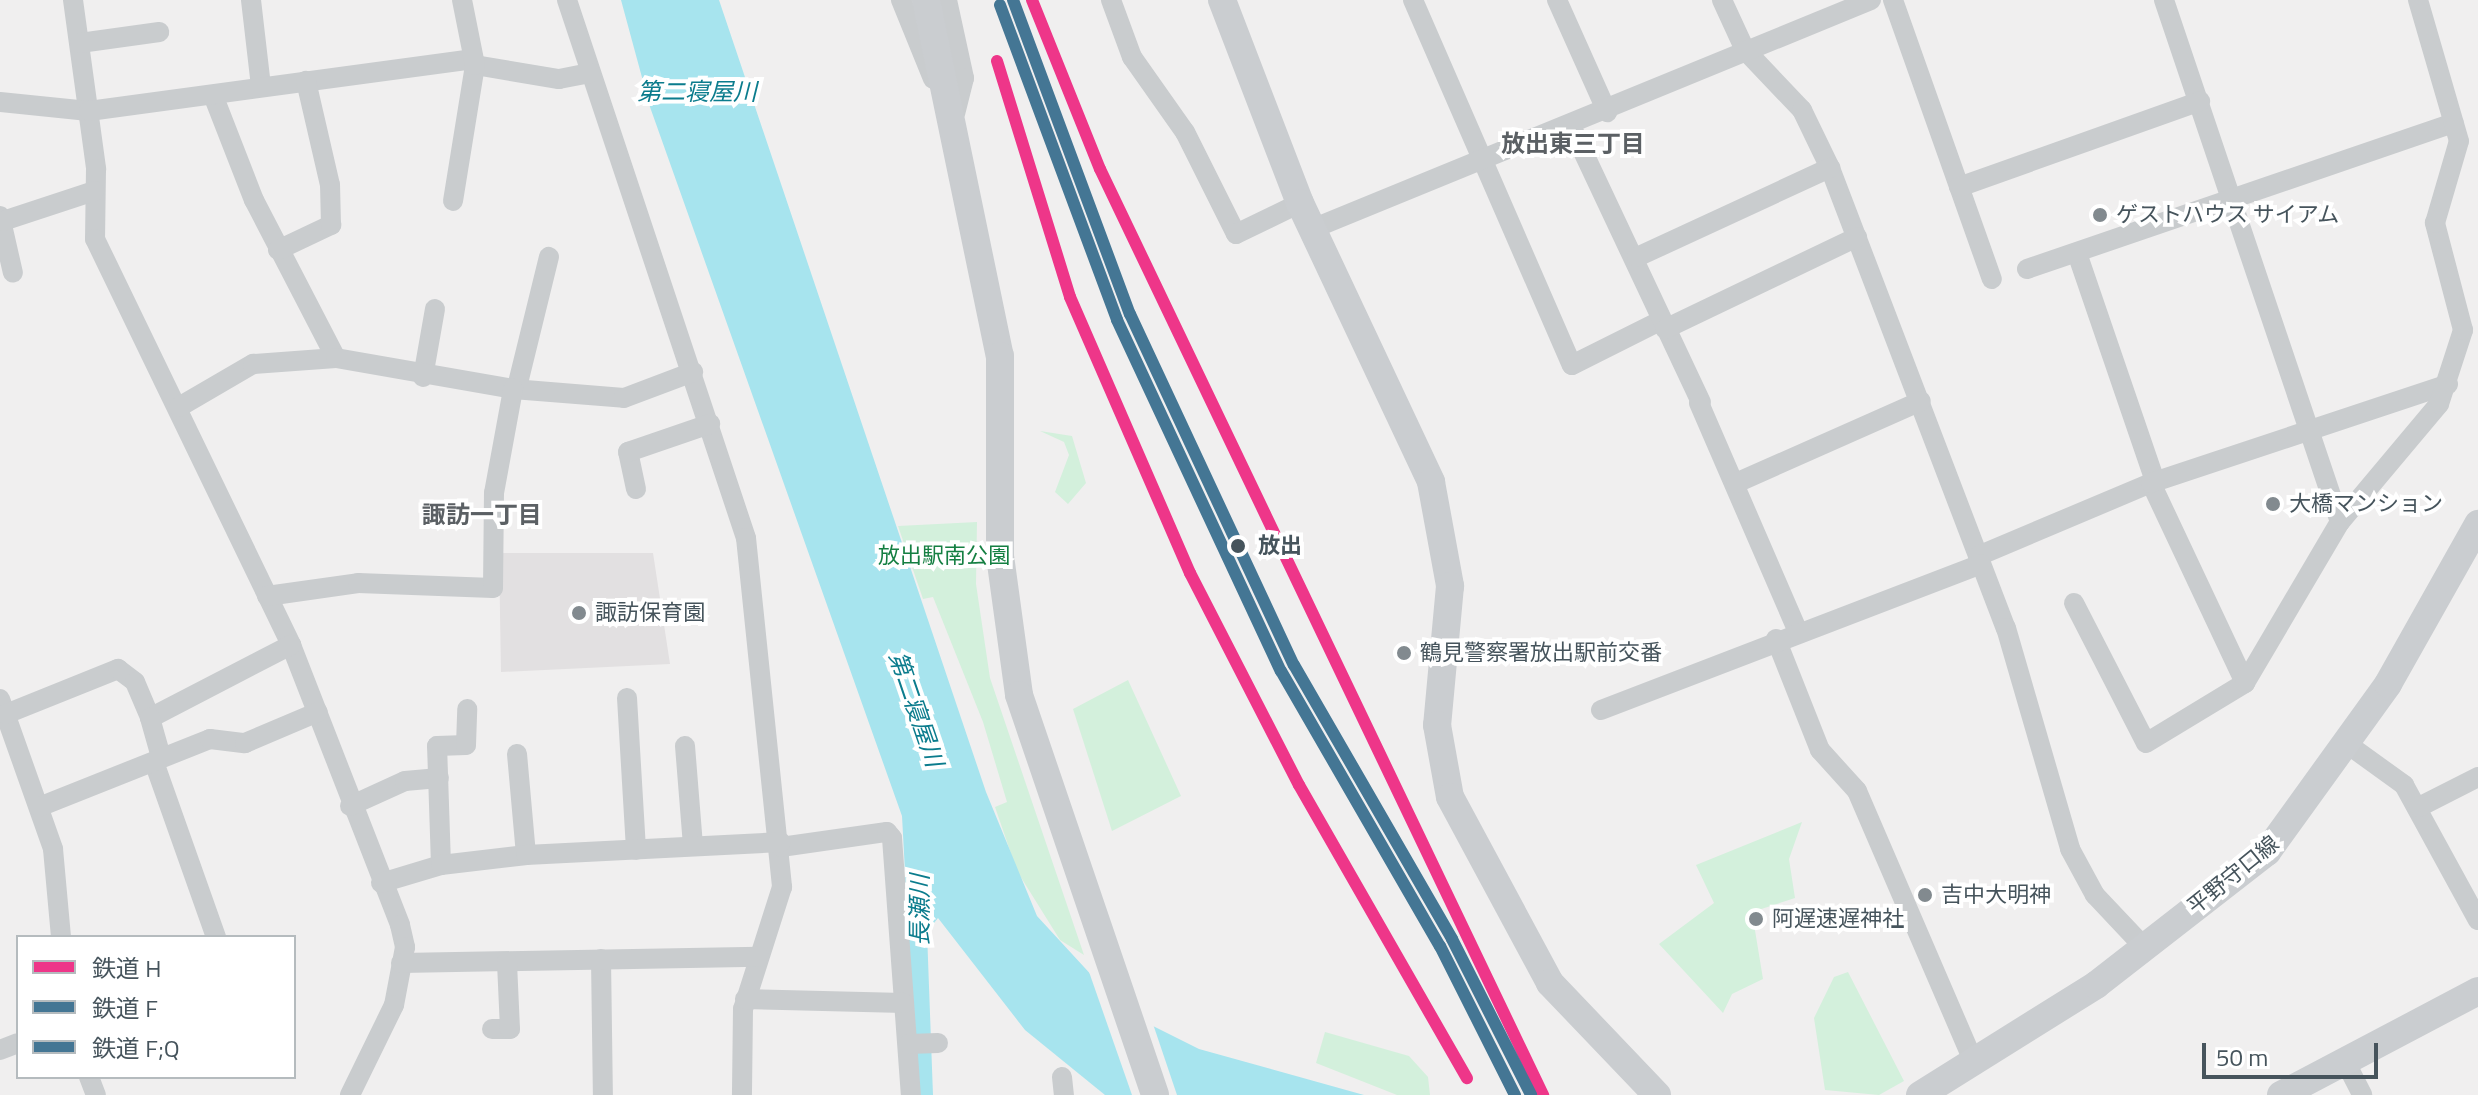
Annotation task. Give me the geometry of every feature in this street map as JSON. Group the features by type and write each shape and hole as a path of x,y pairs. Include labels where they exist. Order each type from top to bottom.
{"street":[{"path":"73,0 89,111 95,239 179,407 291,645 350,806 400,925 401,963 394,1005 350,1095"},
{"path":"251,0 261,86"},
{"path":"453,201 474,62 462,0"},
{"path":"567,0 746,538 781,844 782,887 745,999 742,1095"},
{"path":"901,0 936,88 955,113"},
{"path":"926,0 955,113 1000,356 1000,556 1011,651 1032,743 1155,1095"},
{"path":"947,0 964,78 955,113"},
{"path":"1111,0 1132,57 1185,132 1236,234 1300,203"},
{"path":"1222,0 1300,203 1413,437 1444,535 1450,586 1437,725 1450,797 1550,983 1657,1095"},
{"path":"1413,0 1485,158 1572,365 1857,237"},
{"path":"1557,0 1607,112"},
{"path":"1722,0 1745,50 1802,110 1830,168 1980,560 2070,849 2095,895 2144,947"},
{"path":"1312,229 1607,112 1745,50 1871,0"},
{"path":"1893,0 1992,279"},
{"path":"2164,0 2340,522"},
{"path":"2074,603 2146,743 2245,683 2340,522 2448,384 2463,330 2435,223 2459,141 2418,0"},
{"path":"80,43 159,32"},
{"path":"0,102 89,111 261,86 474,62 559,79 590,73"},
{"path":"278,250 331,225 330,185 306,81"},
{"path":"213,95 278,250 336,358"},
{"path":"1959,187 2200,101"},
{"path":"2027,269 2078,256 2233,204 2454,123"},
{"path":"1571,126 1637,257 1663,325 1736,483 1797,630"},
{"path":"1637,257 1830,168"},
{"path":"13,273 1,219 94,191"},
{"path":"2078,256 2153,482 2245,683"},
{"path":"267,596 358,583 493,588 494,493 515,388 549,257"},
{"path":"423,377 435,309"},
{"path":"179,407 253,364 336,358 423,377 624,398 693,372"},
{"path":"1601,710 1980,560 2153,482 2307,427 2448,384"},
{"path":"1736,483 1921,401"},
{"path":"636,489 628,452 710,424"},
{"name":"平野守口線","path":"1920,1095 1975,1065 2144,947 2267,852 2346,743 2426,623 2478,524"},
{"path":"1776,639 1820,750 1857,791 1975,1065"},
{"path":"150,718 291,645"},
{"path":"61,935 53,849 3,706 118,669 135,682 150,718 157,760 215,935"},
{"path":"627,698 636,850"},
{"path":"441,865 437,746 466,745 467,709"},
{"path":"39,807 210,739 245,743 318,712"},
{"path":"2346,743 2404,785 2419,807 2478,920"},
{"path":"685,746 693,845"},
{"path":"517,754 526,855"},
{"path":"2419,807 2478,777"},
{"path":"350,806 405,781 439,778"},
{"path":"381,883 441,865 526,855 693,845 781,844 887,832 892,838 904,1003 910,1044 911,1095"},
{"path":"401,963 759,957"},
{"path":"601,959 603,1095"},
{"path":"507,962 509,1029"},
{"path":"2281,1095 2478,991"},
{"path":"745,999 904,1003"},
{"path":"910,1044 936,1043"},
{"path":"2345,1061 2362,1095"}],"shaded area":[{"path":"499,553 653,553 670,664 501,672"}],"green space":[{"path":"1040,431 1072,436 1086,483 1068,504 1055,492 1069,455 1064,442"},
{"name":"放出駅南公園","path":"977,522 976,584 990,678 1084,955 1060,940 1017,871 995,807 1007,802 983,722 933,597 923,599 898,526"},
{"path":"1128,680 1181,796 1112,831 1073,709"},
{"path":"1802,822 1789,859 1795,898 1752,912 1763,979 1732,994 1723,1013 1659,944 1714,903 1696,865"},
{"path":"1848,972 1904,1081 1879,1095 1825,1090 1814,1018 1834,977"},
{"path":"1325,1032 1409,1056 1428,1077 1430,1095 1397,1095 1316,1063"}],"water":[{"name":"第二寝屋川","path":"621,0 719,0 986,792 1037,916 1119,1005 1149,1024 1199,1049 1364,1095 1105,1095 1025,1030 938,918 927,932 933,1095 917,1095 902,816 650,107"}],"pier":[{"path":"1088,969 1152,1021 1177,1095 1132,1095"}],"rail line":[{"name":"F","path":"1013,0 1130,314 1294,665 1452,939 1531,1095"},
{"name":"H","path":"1032,0 1100,169 1543,1095"},
{"name":"F;Q","path":"1000,5 1117,320 1281,671 1440,946 1515,1095"},
{"name":"H","path":"997,61 1070,297 1190,573 1299,785 1467,1078"}],"place":[{"name":"ゲストハウス サイアム","path":"2100,215"},
{"name":"大橋マンション","path":"2273,504"},
{"name":"放出","path":"1238,546"},
{"name":"諏訪保育園","path":"579,613"},
{"name":"鶴見警察署放出駅前交番","path":"1404,653"},
{"name":"吉中大明神","path":"1925,895"},
{"name":"阿遅速遅神社","path":"1756,919"}],"district":[{"name":"放出東三丁目","path":"1573,144"},
{"name":"諏訪一丁目","path":"482,515"}],"water label":[{"name":"長瀬川","path":"920,910"}]}
